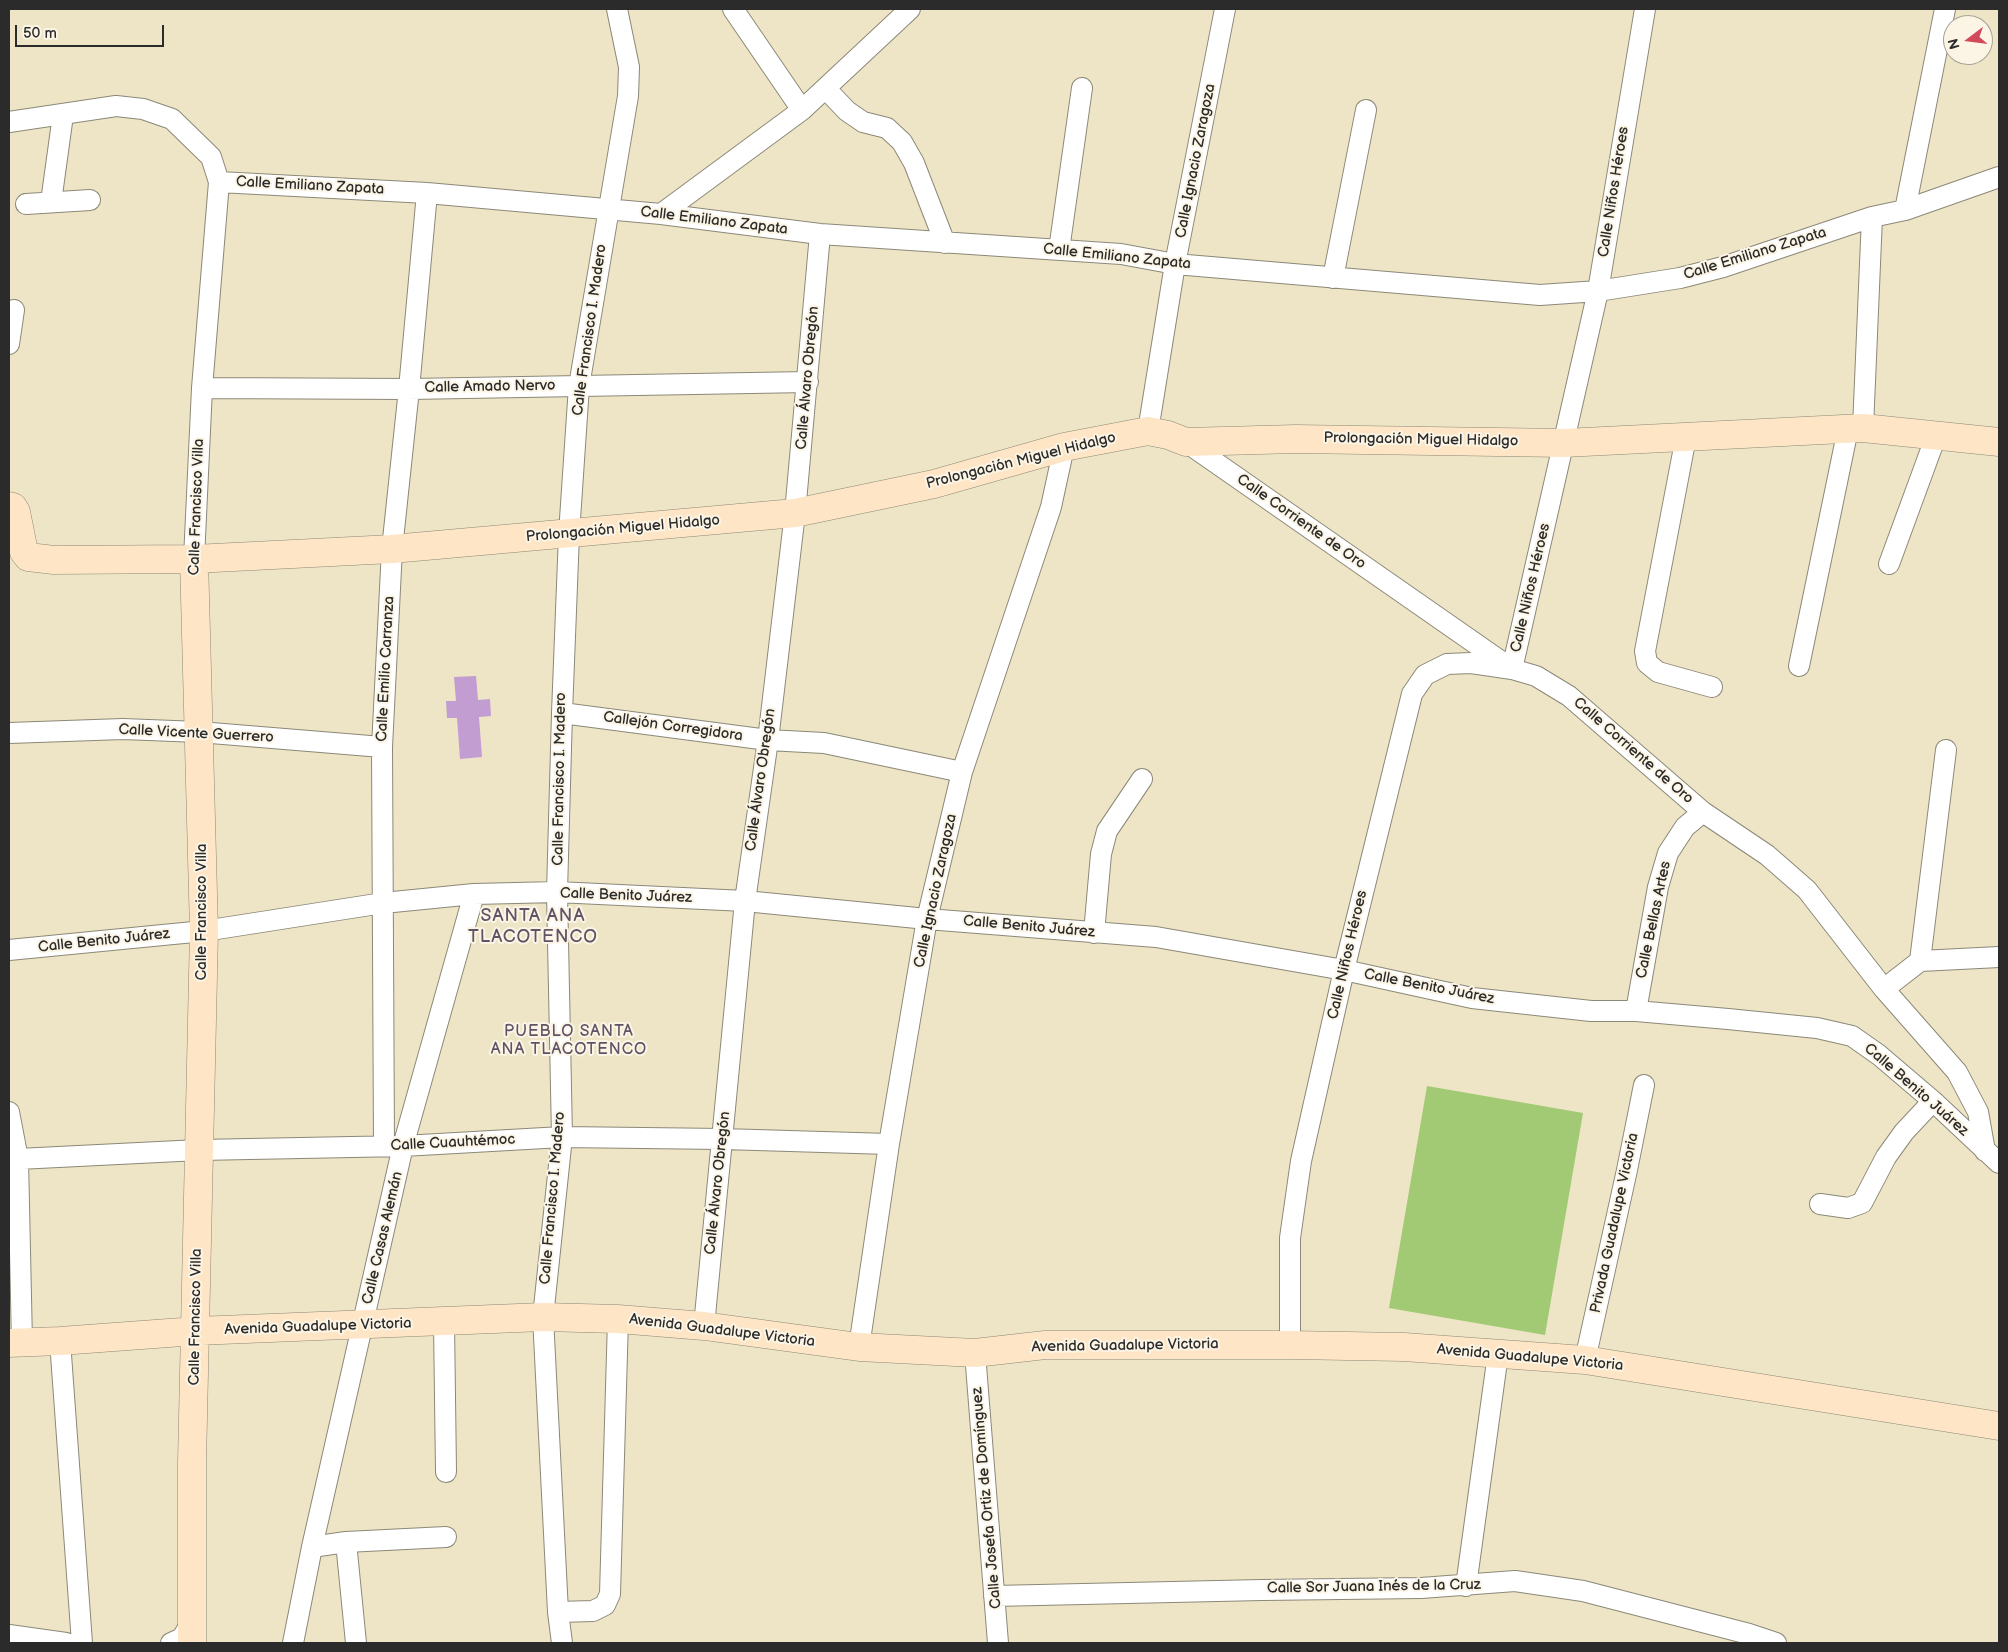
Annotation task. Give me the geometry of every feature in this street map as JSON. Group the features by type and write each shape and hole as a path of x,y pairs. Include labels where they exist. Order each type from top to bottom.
{"street":[{"name":"Calle Francisco I. Madero","path":"562,1643 558,1612 543,1317 562,1137 558,892 562,713 569,534 579,386 628,96 629,67 617,9"},
{"path":"733,9 802,110"},
{"path":"661,214 802,110 910,9"},
{"name":"Calle Ignacio Zaragoza","path":"1148,431 1175,264 1225,9"},
{"name":"Calle Niños Héroes","path":"1290,1345 1290,1238 1301,1161 1344,970 1412,694 1426,674 1446,664 1471,663 1512,669 1598,291 1645,9"},
{"path":"1906,210 1945,9"},
{"path":"1059,250 1082,88"},
{"path":"826,89 847,111 863,122 887,128 902,142 914,163 945,243"},
{"path":"9,122 116,106 143,109 172,119 211,157 219,182"},
{"path":"1333,278 1366,110"},
{"path":"51,202 63,115"},
{"name":"Calle Emiliano Zapata","path":"219,182 427,192 661,214 820,234 1121,254 1175,264 1280,271 1333,278 1540,295 1598,291 1680,278 1723,267 1872,217 1906,210 1999,177"},
{"name":"Calle Francisco Villa","path":"192,1633 192,1462 204,931 194,559 202,388 219,182"},
{"name":"Calle Emilio Carranza","path":"394,1146 383,903 382,747 392,549 410,388 427,192"},
{"path":"26,204 90,200"},
{"path":"1799,666 1855,429 1872,217"},
{"name":"Calle Álvaro Obregón","path":"704,1326 745,901 768,740 795,513 820,234"},
{"path":"9,344 14,310"},
{"name":"Calle Amado Nervo","path":"202,388 410,388 808,382"},
{"name":"Prolongación Miguel Hidalgo","path":"9,506 13,506 16,512 24,552 28,557 54,560 194,559 392,549 795,513 934,484 1064,447 1148,431 1168,435 1186,442 1296,438 1564,442 1855,429 1999,442"},
{"path":"1686,436 1645,651 1647,663 1658,672 1712,687"},
{"path":"1889,564 1936,436"},
{"name":"Calle Corriente de Oro","path":"1186,442 1512,669 1536,676 1569,696 1703,812 1767,855 1807,890 1884,989 1957,1072 1978,1112 1992,1157"},
{"name":"Calle Ignacio Zaragoza","path":"859,1347 889,1144 927,919 962,772 1051,507 1064,447"},
{"name":"Callejón Corregidora","path":"562,713 768,740 824,743 962,772"},
{"name":"Calle Vicente Guerrero","path":"9,733 123,730 199,732 382,747"},
{"path":"1920,962 1946,750"},
{"path":"1094,933 1101,854 1107,831 1142,779"},
{"name":"Calle Bellas Artes","path":"1636,1011 1658,887 1668,854 1685,827 1703,812"},
{"name":"Calle Benito Juárez","path":"9,950 204,931 383,903 474,894 558,892 745,901 927,919 1156,937 1344,970 1472,998 1591,1011 1636,1011 1817,1028 1852,1036 1879,1055 1992,1157"},
{"name":"Calle Casas Alemán","path":"293,1643 312,1547 363,1326 394,1146 474,894"},
{"path":"1884,989 1920,962 1999,956"},
{"name":"Privada Guadalupe Victoria","path":"1585,1360 1644,1085"},
{"path":"1820,1204 1848,1208 1862,1203 1891,1151 1904,1132 1932,1101"},
{"path":"9,1112 18,1159 16,1343"},
{"name":"Calle Cuauhtémoc","path":"18,1159 199,1150 394,1146 562,1137 889,1144"},
{"name":"Avenida Guadalupe Victoria","path":"16,1343 196,1331 363,1326 543,1317 618,1319 704,1326 859,1347 975,1353 1045,1345 1404,1347 1585,1360 1999,1426"},
{"path":"558,1612 593,1611 605,1605 610,1594 618,1319"},
{"path":"444,1322 446,1472"},
{"path":"60,1341 82,1643"},
{"name":"Calle Josefa Ortiz de Domínguez","path":"975,1353 998,1643"},
{"path":"1466,1586 1498,1354"},
{"path":"312,1547 346,1542 446,1537"},
{"path":"346,1542 356,1643"},
{"name":"Calle Sor Juana Inés de la Cruz","path":"994,1596 1421,1588 1515,1581 1583,1591 1749,1634 1776,1643"},
{"path":"171,1643 192,1633"},
{"path":"9,1635 66,1643"}],"green space":[{"path":"1427,1086 1583,1113 1545,1335 1389,1308"}],"building":[{"path":"476,676 478,700 490,699 491,716 479,717 482,757 460,759 457,718 447,718 446,701 456,701 454,677"}],"district":[{"name":"SANTA ANA TLACOTENCO","path":"533,926"},
{"name":"PUEBLO SANTA ANA TLACOTENCO","path":"569,1041"}]}
